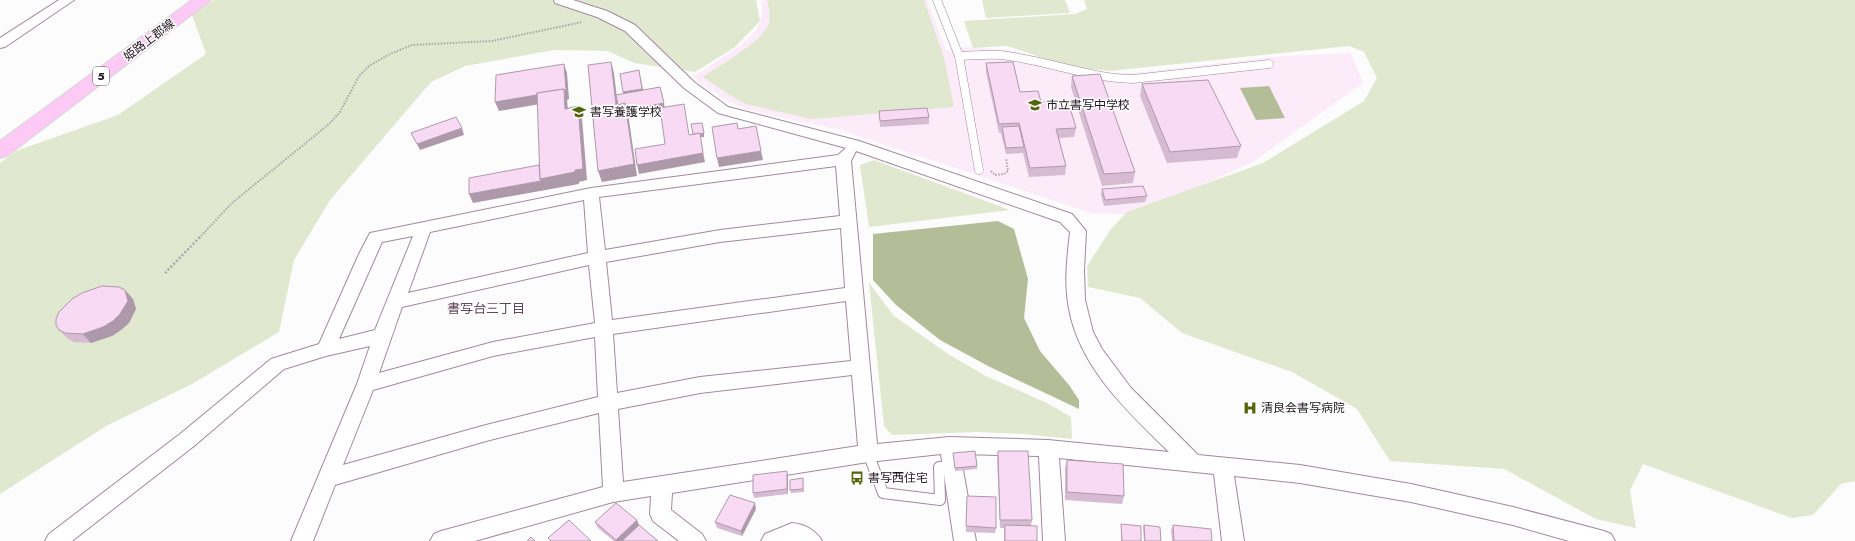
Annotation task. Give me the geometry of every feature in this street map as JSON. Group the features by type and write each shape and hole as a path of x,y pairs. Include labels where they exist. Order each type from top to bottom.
{"main road":[{"name":"姫路上郡線","path":"0,151 203,0"}],"street":[{"path":"0,44 68,0"},
{"path":"560,0 602,14 630,28 689,85 723,110 854,145 1066,218 1078,231 1075,270 1078,310 1089,346 1112,380 1193,463"},
{"path":"854,145 843,160 868,453"},
{"path":"326,349 366,254 376,237 591,193 843,160"},
{"path":"591,193 604,328 613,493"},
{"path":"395,302 597,256 720,236 848,221"},
{"path":"302,541 366,384 382,336 424,228"},
{"path":"366,384 493,350 604,328 854,293"},
{"path":"56,541 187,440 278,364 326,349 382,336"},
{"path":"326,479 486,433 608,403 700,386 861,367"},
{"path":"949,445 964,541"},
{"path":"441,541 613,493 868,453 949,445 1048,448 1300,474 1411,493 1513,516 1604,541"},
{"path":"1048,448 1054,541"},
{"path":"1223,466 1233,541"},
{"path":"662,485 660,514 695,541"},
{"path":"772,541 787,532 804,534 811,541"}],"lane":[{"path":"937,0 959,56 979,170"},
{"path":"959,56 1010,56 1092,76 1115,80 1270,64"},
{"path":"868,453 883,493 940,500 939,467 953,466"}],"path":[{"path":"165,273 232,203 329,124 340,112 359,76 368,66 390,54 412,45 492,41 581,22 589,24"},
{"path":"990,166 992,174 1004,174 1008,171 1006,158"}],"shaded area":[{"path":"214,0 756,0 760,21 735,47 695,72 634,63 608,51 554,50 465,66 431,82 330,200 294,260 279,332 192,384 106,426 0,494 0,163 16,151 118,115 206,54 192,15"},
{"name":"市立書写中学校","path":"761,0 927,0 946,50 969,47 1009,50 1105,73 1135,73 1281,56 1351,53 1363,83 1253,162 1135,215 1091,213 840,130 750,110 727,101 693,77 741,45 757,29 762,15"},
{"path":"767,0 924,0 944,58 954,107 812,119 746,104 733,97 703,77 749,46 764,32 768,25 769,19"},
{"path":"982,0 1065,0 1070,13 986,18"},
{"path":"1084,0 1855,0 1855,481 1841,484 1813,515 1792,518 1643,464 1630,490 1636,528 1596,519 1504,469 1390,461 1357,409 1292,372 1182,333 1140,298 1088,287 1087,266 1111,229 1127,212 1263,163 1364,101 1377,78 1364,52 1349,46 1110,71 1071,67 1007,46 973,48 964,21 1075,14 1087,9"},
{"path":"1269,86 1285,118 1256,120 1240,88"},
{"path":"874,160 1010,210 869,227 860,165"},
{"path":"998,221 1014,229 1028,279 1024,318 1040,351 1069,385 1079,400 1079,409 990,367 940,340 896,305 873,280 873,234"},
{"path":"869,283 894,316 948,354 986,376 1047,403 1071,417 1072,439 1024,434 976,432 892,435 884,426"}],"building":[{"path":"611,62 616,105 625,103 634,164 598,171 588,65"},
{"path":"1013,62 1020,92 1038,91 1041,102 1068,101 1076,128 1056,129 1066,166 1030,168 1019,123 999,124 986,63"},
{"path":"564,64 566,90 564,91 564,89 537,93 537,95 495,102 496,75"},
{"path":"639,70 642,89 623,92 620,74"},
{"path":"1100,74 1135,172 1104,174 1072,76"},
{"path":"1208,80 1241,146 1170,152 1142,84"},
{"path":"660,87 664,103 628,110 628,106 626,107 625,103 618,105 616,95"},
{"path":"564,89 565,109 578,106 583,169 540,179 537,93"},
{"path":"684,104 689,135 700,133 703,153 637,165 635,149 665,144 660,108"},
{"path":"927,108 929,117 880,121 879,111"},
{"path":"456,117 462,128 417,144 411,133"},
{"path":"702,123 704,133 693,134 691,124"},
{"path":"737,123 738,129 756,126 761,151 717,158 712,127"},
{"path":"1019,126 1024,147 1006,148 1002,127"},
{"path":"539,165 541,181 469,194 469,178"},
{"path":"1143,186 1147,196 1105,200 1102,189"},
{"path":"102,286 119,287 125,290 128,301 120,314 113,321 103,327 83,334 65,333 59,330 56,325 56,319 59,312 72,299 82,293"},
{"path":"975,451 977,466 955,468 953,453"},
{"path":"998,451 1028,451 1032,520 1000,520"},
{"path":"1067,460 1123,464 1124,496 1067,492"},
{"path":"787,471 787,489 753,493 753,475"},
{"path":"803,478 803,489 790,490 790,480"},
{"path":"730,495 755,503 741,531 715,522"},
{"path":"967,496 996,497 996,528 966,526"},
{"path":"616,503 637,520 616,540 595,522"},
{"path":"569,520 591,541 551,541 548,538"},
{"path":"1121,524 1141,526 1141,541 1122,541"},
{"path":"639,525 658,541 622,541"},
{"path":"1005,525 1037,526 1037,541 1005,541"},
{"path":"1144,525 1160,527 1161,541 1145,541"},
{"path":"1173,525 1211,529 1212,541 1174,541"},
{"path":"531,537 535,541 527,541"}],"place":[{"name":"市立書写中学校","path":"1035,105"},
{"name":"書写養護学校","path":"579,112"},
{"name":"清良会書写病院","path":"1250,408"},
{"name":"書写西住宅","path":"857,478"}],"district":[{"name":"書写台三丁目","path":"486,308"}]}
